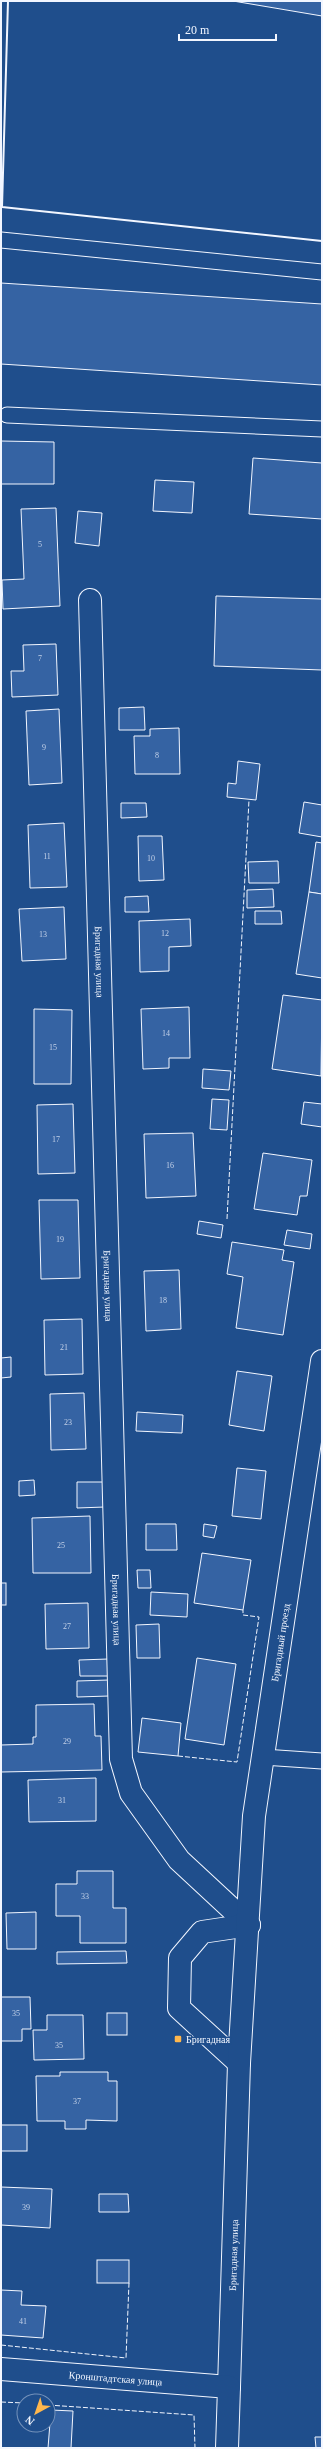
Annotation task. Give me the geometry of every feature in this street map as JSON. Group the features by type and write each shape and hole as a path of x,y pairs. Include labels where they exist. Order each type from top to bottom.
{"street":[{"name":"Бригадная улица","path":"90,600 121,1759 131,1793 179,1860 249,1925 240,2063 226,2448"},
{"name":"Бригадный проезд","path":"249,1925 254,1816 322,1361"},
{"path":"240,2063 179,2008 180,1958 202,1932 249,1925"},
{"name":"Кронштадтская улица","path":"1,2369 229,2387"}],"lane":[{"path":"1,240 322,272"},
{"path":"7,415 322,429"},
{"path":"263,1757 322,1761"}],"building":[{"path":"233,1 322,1 322,16"},
{"path":"1,283 322,304 322,385 1,364"},
{"path":"1,441 54,442 54,484 1,484"},
{"path":"253,458 322,463 322,519 249,514"},
{"path":"155,480 194,482 192,513 153,511"},
{"path":"56,508 60,606 3,609 2,580 24,579 21,509"},
{"path":"78,511 102,513 99,546 75,543"},
{"path":"216,596 322,599 322,670 214,666"},
{"path":"56,644 58,695 12,697 11,671 24,671 23,645"},
{"path":"144,707 145,730 119,730 119,708"},
{"path":"59,709 62,783 29,785 26,711"},
{"path":"179,728 180,774 135,774 134,736 150,736 150,729"},
{"path":"238,761 260,764 256,800 227,797 228,783 236,784"},
{"path":"304,802 322,805 322,837 299,833"},
{"path":"121,803 146,803 147,817 121,818"},
{"path":"64,823 67,887 30,888 28,825"},
{"path":"138,836 162,836 164,880 139,881"},
{"path":"316,842 322,843 322,894 309,892"},
{"path":"278,861 279,883 249,883 248,862"},
{"path":"273,889 274,907 247,908 247,890"},
{"path":"309,892 322,894 322,978 296,974"},
{"path":"148,896 149,912 125,912 125,897"},
{"path":"64,907 66,959 22,961 19,909"},
{"path":"255,911 281,911 282,924 255,924"},
{"path":"190,919 191,946 169,947 169,971 140,972 139,921"},
{"path":"283,995 322,1000 321,1076 272,1069"},
{"path":"189,1007 190,1058 169,1058 169,1068 143,1069 141,1009"},
{"path":"34,1009 72,1010 71,1084 34,1084"},
{"path":"203,1069 231,1071 229,1090 202,1088"},
{"path":"212,1099 229,1100 227,1130 210,1129"},
{"path":"304,1102 322,1104 322,1127 301,1124"},
{"path":"73,1104 75,1173 38,1174 37,1105"},
{"path":"193,1133 196,1196 146,1198 144,1134"},
{"path":"263,1153 312,1160 307,1196 300,1196 297,1215 254,1209"},
{"path":"39,1200 78,1200 80,1278 41,1279"},
{"path":"199,1221 223,1225 221,1238 197,1234"},
{"path":"287,1230 312,1234 310,1249 284,1245"},
{"path":"232,1242 284,1250 282,1260 294,1262 283,1335 236,1328 243,1277 227,1274"},
{"path":"179,1270 181,1329 146,1331 144,1271"},
{"path":"82,1319 83,1374 45,1375 44,1320"},
{"path":"11,1357 11,1377 1,1378 1,1358"},
{"path":"237,1371 272,1376 264,1431 229,1425"},
{"path":"84,1393 86,1449 51,1450 50,1394"},
{"path":"137,1412 183,1415 182,1433 136,1431"},
{"path":"237,1468 266,1471 261,1519 232,1516"},
{"path":"34,1480 35,1495 19,1496 19,1481"},
{"path":"77,1482 104,1482 105,1507 77,1508"},
{"path":"90,1516 91,1573 33,1573 32,1518"},
{"path":"146,1524 176,1524 177,1550 146,1550"},
{"path":"204,1524 217,1526 214,1538 203,1536"},
{"path":"202,1553 251,1560 243,1610 194,1603"},
{"path":"137,1570 150,1570 151,1588 138,1588"},
{"path":"1,1583 6,1583 6,1605 1,1605"},
{"path":"151,1592 188,1594 187,1617 150,1615"},
{"path":"88,1603 89,1648 46,1649 45,1604"},
{"path":"159,1624 160,1658 137,1658 136,1625"},
{"path":"197,1658 236,1664 224,1745 185,1739"},
{"path":"108,1659 109,1676 80,1676 79,1660"},
{"path":"109,1680 109,1696 77,1697 77,1681"},
{"path":"94,1704 95,1736 101,1736 102,1770 1,1772 1,1745 33,1744 33,1737 36,1737 36,1705"},
{"path":"142,1718 181,1723 178,1756 138,1752"},
{"path":"96,1778 96,1821 29,1822 28,1780"},
{"path":"77,1871 113,1871 113,1908 126,1908 126,1943 80,1943 80,1916 56,1916 56,1884 77,1884"},
{"path":"36,1912 36,1949 7,1949 6,1913"},
{"path":"126,1951 127,1963 57,1964 57,1952"},
{"path":"1,1997 30,1997 31,2029 22,2029 22,2041 1,2041"},
{"path":"107,2013 127,2013 127,2035 107,2035"},
{"path":"47,2015 83,2015 84,2059 34,2060 33,2030 47,2030"},
{"path":"60,2072 108,2072 108,2081 117,2081 117,2121 86,2120 86,2129 65,2129 65,2121 37,2121 36,2076 60,2076"},
{"path":"1,2125 27,2125 27,2151 1,2151"},
{"path":"1,2187 52,2189 50,2228 1,2225"},
{"path":"99,2194 128,2194 129,2212 99,2212"},
{"path":"97,2260 129,2260 129,2283 97,2283"},
{"path":"1,2290 22,2291 21,2305 46,2306 43,2338 1,2335"},
{"path":"56,2410 73,2411 71,2448 48,2448 49,2433 56,2433"},
{"path":"315,2437 322,2437 322,2448 316,2448"}],"fence":[{"path":"227,1219 249,800"},
{"path":"178,1756 237,1762 259,1617 243,1615 243,1610"},
{"path":"1,2345 126,2358 129,2283"},
{"path":"1,2402 16,2403"},
{"path":"56,2406 194,2415 195,2448"}],"wall":[{"path":"8,1 2,207 322,241"}],"place":[{"name":"Бригадная","path":"178,2039"}]}
